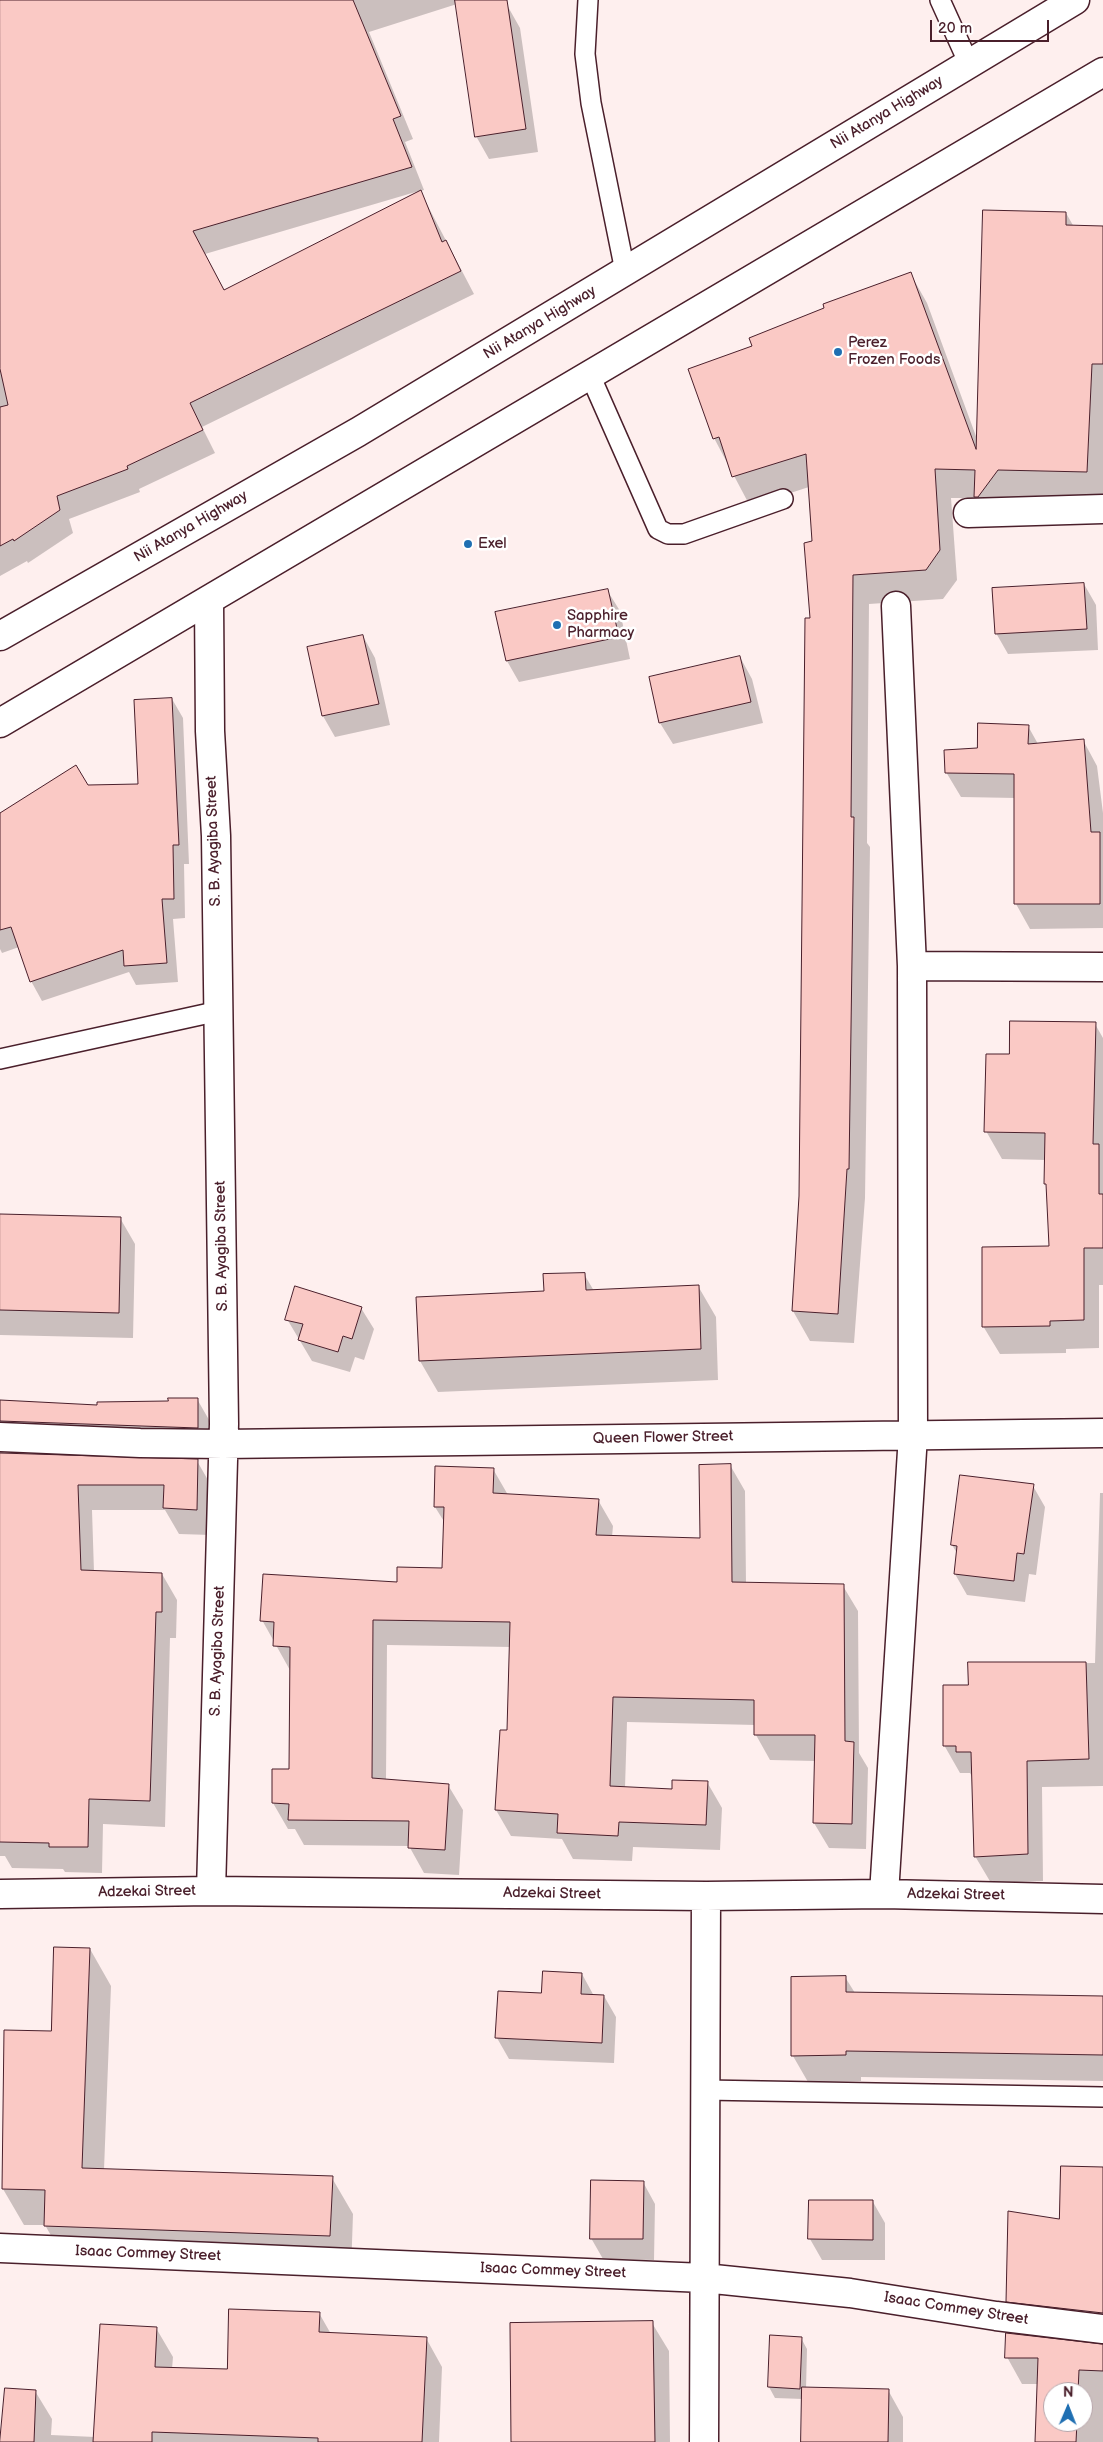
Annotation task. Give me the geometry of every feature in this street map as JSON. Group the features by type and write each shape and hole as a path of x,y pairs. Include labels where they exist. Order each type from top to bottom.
{"street":[{"name":"Nii Atanya Highway","path":"0,636 358,432 1075,0"},
{"path":"0,723 1103,72"},
{"path":"968,513 1103,509"},
{"name":"S. B. Ayagiba Street","path":"209,601 210,731 216,836 224,1444 211,1891"},
{"path":"884,1894 914,1435 912,966 896,606"},
{"path":"912,966 1103,967"},
{"name":"Queen Flower Street","path":"0,1437 140,1443 224,1444 1103,1433"},
{"name":"Adzekai Street","path":"0,1894 211,1891 706,1896 884,1894 1103,1899"},
{"path":"704,2442 706,1896"},
{"name":"Isaac Commey Street","path":"0,2248 704,2278 850,2293 996,2316 1103,2329"}],"lane":[{"path":"588,0 585,54 591,103 625,271"},
{"path":"940,0 969,64"},
{"path":"590,375 658,529 668,534 684,534 783,499"},
{"path":"0,1059 219,1011"},
{"path":"705,2090 1103,2097"}],"building":[{"path":"0,0 353,0 401,116 393,119 412,167 193,231 224,290 421,190 442,242 446,240 461,271 190,403 203,430 127,466 128,469 57,496 60,510 14,541 13,539 0,546 0,407 8,405 0,369"},
{"path":"455,0 507,0 526,129 475,137"},
{"path":"983,210 1066,212 1066,225 1103,226 1103,364 1092,364 1087,472 998,470 978,497 974,497 975,470 935,469 940,550 926,570 853,575 851,817 854,817 849,1169 847,1169 838,1314 792,1311 799,1196 805,618 810,618 804,543 812,541 806,454 732,477 719,437 713,439 688,369 752,346 749,338 824,308 823,304 911,272 976,449"},
{"path":"1084,583 1087,629 995,634 992,588"},
{"name":"Sapphire Pharmacy","path":"608,589 619,637 506,661 495,612"},
{"path":"363,635 379,704 322,716 307,647"},
{"path":"740,656 751,702 659,723 649,677"},
{"path":"172,698 179,845 173,845 174,899 162,899 167,963 124,966 123,950 30,982 11,927 0,930 0,813 76,765 88,785 138,784 134,700"},
{"path":"978,723 1029,725 1028,744 1084,739 1091,832 1100,832 1100,904 1014,904 1014,774 945,773 944,750 977,748"},
{"path":"1010,1021 1096,1022 1093,1144 1099,1144 1099,1194 1103,1194 1103,1248 1084,1248 1084,1320 1050,1321 1050,1326 982,1327 982,1247 1049,1246 1046,1184 1044,1184 1045,1133 984,1132 986,1054 1009,1054"},
{"path":"0,1214 121,1217 119,1313 0,1310"},
{"path":"585,1273 586,1290 699,1285 701,1349 419,1361 416,1297 544,1291 543,1274"},
{"path":"295,1286 362,1307 352,1339 343,1336 338,1352 298,1340 303,1324 285,1320"},
{"path":"168,1398 198,1398 198,1428 0,1421 0,1400 97,1405 97,1402 168,1401"},
{"path":"0,1453 198,1459 197,1510 163,1508 164,1485 78,1485 81,1570 162,1573 162,1612 156,1612 150,1801 89,1799 88,1847 49,1847 49,1843 0,1842"},
{"path":"731,1464 732,1582 844,1584 845,1741 854,1742 852,1824 813,1823 815,1735 754,1735 754,1700 613,1697 610,1786 672,1789 672,1780 708,1781 706,1825 619,1822 618,1836 557,1833 558,1814 495,1810 500,1730 507,1730 510,1622 373,1620 372,1778 449,1784 445,1850 408,1848 409,1821 288,1820 289,1804 272,1803 272,1769 289,1769 290,1647 273,1646 274,1622 260,1621 263,1574 397,1582 397,1567 442,1568 444,1507 434,1507 435,1466 494,1468 493,1493 599,1499 596,1535 700,1538 699,1465"},
{"path":"960,1475 1034,1484 1024,1554 1017,1553 1014,1581 954,1574 957,1546 951,1545"},
{"path":"968,1662 1086,1662 1089,1759 1027,1761 1028,1854 974,1857 971,1752 956,1752 956,1746 943,1746 943,1685 968,1685"},
{"path":"54,1947 90,1948 82,2168 333,2176 330,2236 44,2226 45,2190 2,2189 4,2030 51,2031"},
{"path":"543,1971 582,1973 581,1994 604,1995 602,2043 495,2038 498,1991 541,1993"},
{"path":"846,1976 846,1992 1103,1996 1103,2055 846,2051 846,2055 791,2056 791,1977"},
{"path":"1061,2166 1103,2167 1103,2313 1006,2302 1008,2211 1059,2219"},
{"path":"591,2180 644,2181 643,2239 590,2239"},
{"path":"809,2200 873,2200 873,2240 808,2239"},
{"path":"229,2309 320,2312 319,2332 427,2337 422,2442 318,2442 318,2438 152,2432 152,2442 93,2442 100,2324 157,2327 155,2367 227,2369"},
{"path":"653,2321 655,2442 511,2442 510,2323"},
{"path":"1006,2333 1103,2344 1103,2371 1079,2370 1078,2382 1043,2382 1043,2432 1076,2432 1076,2442 1035,2442 1038,2358 1005,2358"},
{"path":"770,2335 802,2337 800,2389 768,2387"},
{"path":"802,2387 889,2389 888,2442 801,2442"},
{"path":"5,2388 36,2390 34,2442 0,2442"}],"place":[{"name":"Perez Frozen Foods","path":"838,352"},
{"name":"Exel","path":"468,544"},
{"name":"Sapphire Pharmacy","path":"557,625"}]}
